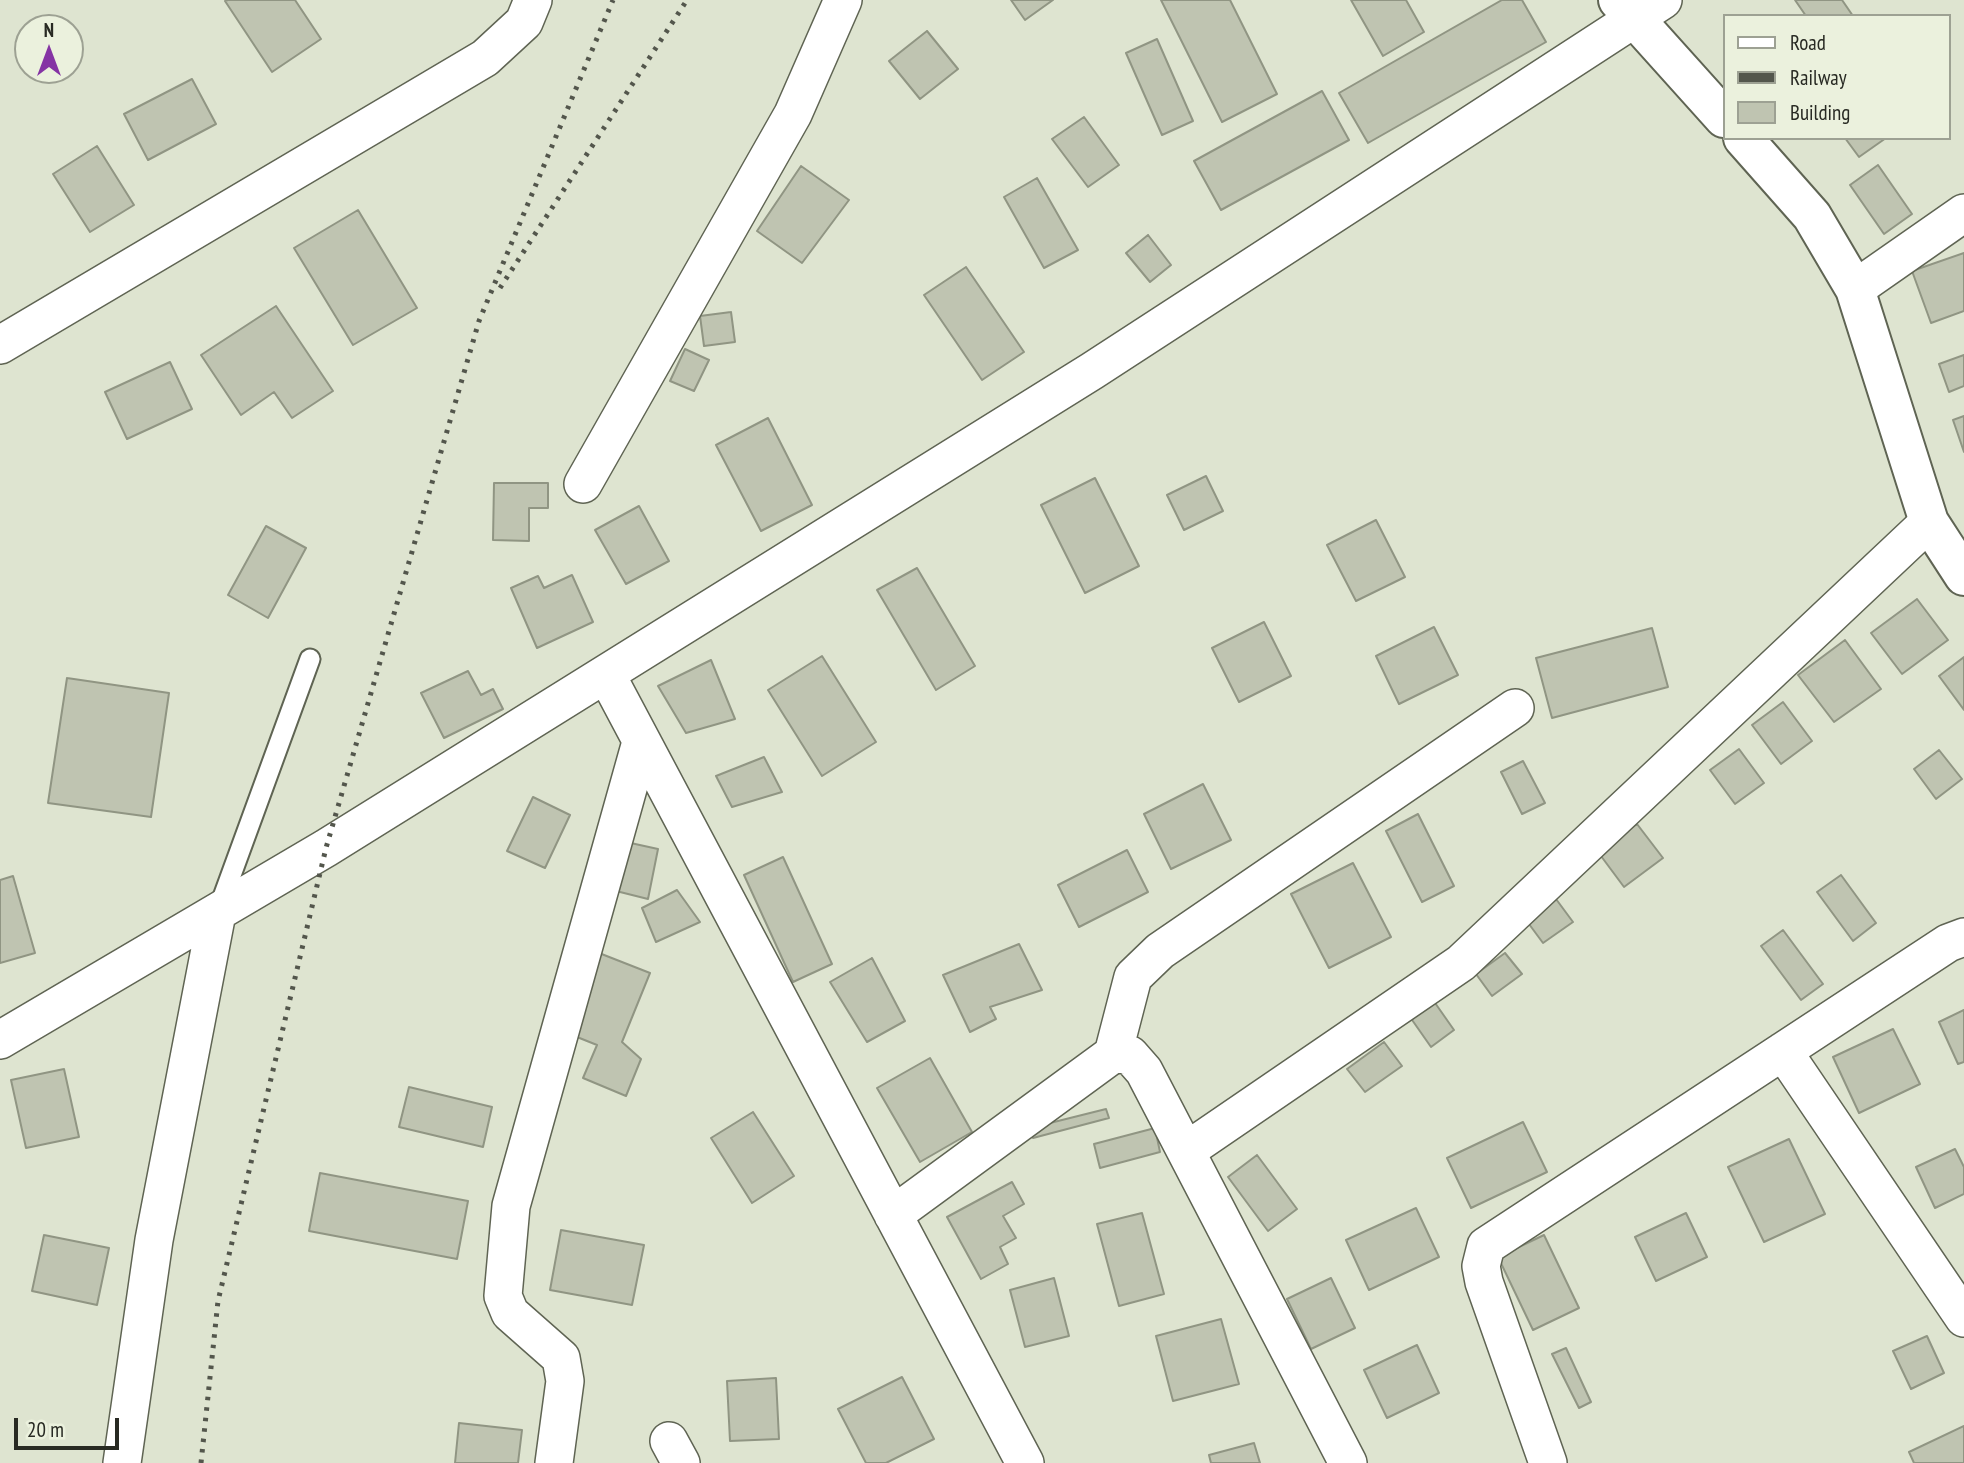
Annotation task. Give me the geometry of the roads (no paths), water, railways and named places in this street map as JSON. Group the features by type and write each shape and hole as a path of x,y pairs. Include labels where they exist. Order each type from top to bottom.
{"street":[{"path":"0,345 485,58 524,22 533,0"},
{"path":"583,484 793,114 843,0"},
{"path":"0,1040 217,913 1080,378 1638,6 1722,115"},
{"path":"1745,140 1812,216 1855,289 1929,522 1964,576"},
{"path":"1855,289 1964,213"},
{"path":"1186,1151 1461,963 1875,576 1929,522"},
{"path":"606,674 1025,1463"},
{"path":"1113,1054 1132,976 1160,951 1515,708"},
{"path":"554,1463 565,1381 561,1358 510,1313 503,1296 511,1206 641,741"},
{"path":"122,1463 154,1240 217,913"},
{"path":"1548,1463 1484,1282 1481,1266 1486,1246 1948,943 1964,937"},
{"path":"1783,1051 1964,1318"},
{"path":"893,1215 1113,1054 1130,1055 1144,1071 1348,1463"}],"lane":[{"path":"217,913 310,659"}],"railway":[{"path":"201,1463 218,1301 326,848 479,321 613,0"},
{"path":"500,288 687,0"}]}
